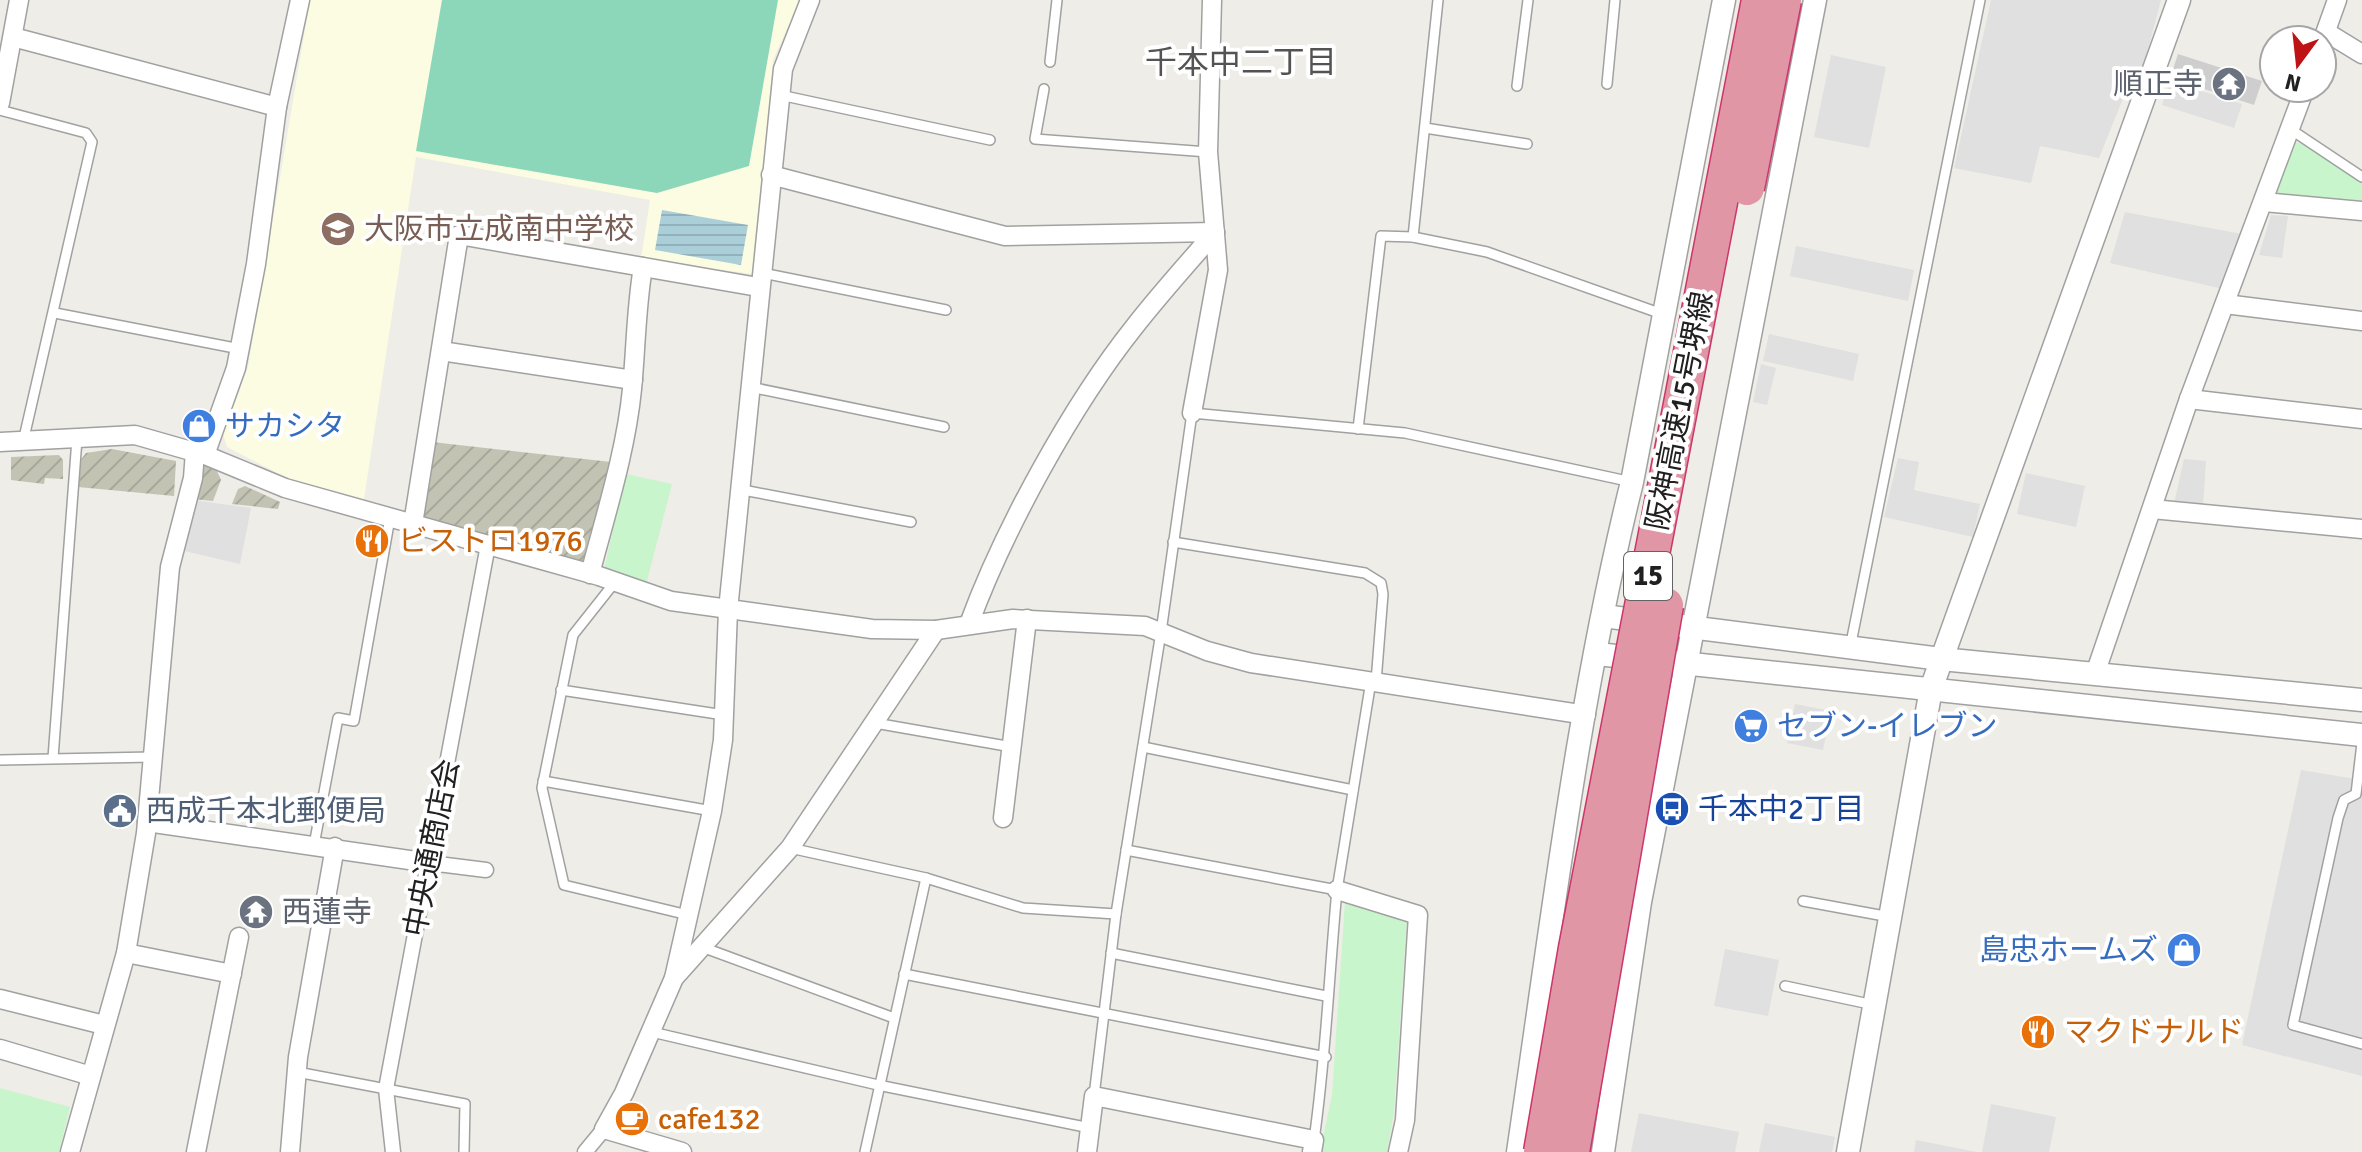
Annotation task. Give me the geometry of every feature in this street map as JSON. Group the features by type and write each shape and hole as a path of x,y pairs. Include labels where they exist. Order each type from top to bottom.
{"highway":[{"name":"阪神高速15号堺線","path":"1541,1152 1576,948 1759,0"},
{"name":"阪神高速15号堺線","path":"1572,1152 1671,574 1784,0"}],"street":[{"path":"0,103 19,0"},
{"path":"70,1152 126,953 147,822 170,567 200,454 240,349 256,264 277,107 300,0"},
{"path":"585,1152 604,1129 652,1032 674,978 712,811 724,715 728,610 743,490 759,280 783,69 810,0"},
{"path":"1192,413 1218,270 1208,152 1212,0"},
{"path":"1518,1152 1603,616 1632,482 1724,0"},
{"path":"1603,1152 1640,902 1815,0"},
{"path":"1848,1152 1931,689 2179,0"},
{"path":"2329,24 2337,0"},
{"path":"13,37 277,107"},
{"path":"2338,43 2362,54"},
{"path":"2095,674 2189,399 2299,104"},
{"path":"771,175 1005,236 1215,232"},
{"path":"2264,202 2362,211"},
{"path":"969,624 986,578 1069,422 1133,327 1215,232"},
{"path":"413,524 459,235 643,267 759,280"},
{"path":"590,574 624,441 643,267"},
{"path":"2225,304 2362,321"},
{"path":"441,351 633,380"},
{"path":"2189,399 2362,419"},
{"path":"0,442 135,435 200,454 285,488 590,574 671,601 842,626 936,630 1027,619 1145,626 1229,658 1586,715"},
{"path":"2152,509 2362,529"},
{"name":"中央通商店会","path":"393,1152 386,1089 488,545"},
{"path":"1603,616 1941,659 2362,700"},
{"path":"1003,818 1027,619"},
{"path":"674,978 790,848 871,722 936,630"},
{"path":"1597,654 2362,735"},
{"path":"147,822 486,870"},
{"path":"290,1152 297,1072 335,847"},
{"path":"1337,890 1418,915 1405,1120 1398,1152"},
{"path":"196,1152 239,937"},
{"path":"126,953 232,974"},
{"path":"0,999 104,1025"},
{"path":"0,1049 91,1076"},
{"path":"1087,1152 1094,1096 1313,1146"},
{"path":"604,1129 682,1152"}],"lane":[{"path":"1050,62 1057,0"},
{"path":"1413,237 1438,0"},
{"path":"1517,86 1528,0"},
{"path":"1607,84 1615,0"},
{"path":"1850,648 1980,0"},
{"path":"1044,89 1035,139 1208,152"},
{"path":"780,95 990,140"},
{"path":"0,110 86,133 92,142 23,443"},
{"path":"1425,128 1527,144"},
{"path":"2290,129 2362,177"},
{"path":"1358,429 1381,236 1413,237 1487,252 1663,314"},
{"path":"759,280 946,310"},
{"path":"55,313 240,349"},
{"path":"750,387 944,427"},
{"path":"1094,1096 1116,914 1192,413 1405,433 1632,482"},
{"path":"53,758 77,439"},
{"path":"743,490 911,522"},
{"path":"314,845 338,718 354,721 390,518"},
{"path":"1173,542 1353,570 1381,583 1383,594 1373,681 1337,890 1326,996 1326,1057 1313,1146"},
{"path":"615,582 573,635 542,788 564,885 688,915"},
{"path":"561,690 724,715"},
{"path":"871,722 1012,747"},
{"path":"2362,743 2356,794 2344,800 2338,818 2293,1025 2362,1044"},
{"path":"1143,747 1353,790"},
{"path":"0,760 153,757"},
{"path":"543,781 712,811"},
{"path":"790,848 926,878 1023,908 1116,914"},
{"path":"1126,850 1337,890"},
{"path":"865,1152 926,878"},
{"path":"1803,901 1890,917"},
{"path":"701,946 894,1018"},
{"path":"1111,953 1326,996"},
{"path":"904,974 1326,1057"},
{"path":"1785,986 1874,1005"},
{"path":"652,1032 878,1085 1090,1128"},
{"path":"297,1072 465,1104 464,1152"}],"shaded area":[{"name":"大阪市立成南中学校","path":"310,0 800,0 773,60 753,274 641,259 650,200 416,157 364,499 291,480 227,447 223,434 248,367"},
{"path":"1991,0 2161,0 2141,76 2132,76 2099,158 2040,146 2031,183 1954,168"},
{"path":"2178,54 2258,80 2258,93 2254,105 2170,78"},
{"path":"1831,55 1886,67 1869,148 1814,137"},
{"path":"2170,81 2242,104 2234,128 2162,105"},
{"path":"2125,212 2242,234 2223,289 2110,263"},
{"path":"2271,215 2288,216 2282,258 2259,255"},
{"path":"1796,246 1914,270 1908,301 1790,276"},
{"path":"1769,334 1859,354 1853,381 1763,361"},
{"path":"1761,364 1776,368 1767,405 1753,402"},
{"path":"432,442 611,462 588,565 421,517"},
{"path":"112,449 176,461 174,496 78,487 80,461 86,453"},
{"path":"59,455 63,460 63,479 45,478 44,484 11,480 11,457"},
{"path":"1898,458 1919,462 1914,490 1980,504 1973,537 1884,517"},
{"path":"2184,459 2206,461 2203,506 2174,504"},
{"path":"204,465 217,471 221,480 213,501 193,499"},
{"path":"2026,473 2085,486 2076,527 2017,514"},
{"path":"245,486 280,502 278,509 232,504 238,489"},
{"path":"193,500 251,508 240,564 180,550"},
{"path":"1795,704 1831,711 1823,750 1787,743"},
{"path":"2301,770 2362,780 2362,1076 2242,1045"},
{"path":"1725,949 1779,960 1768,1016 1714,1006"},
{"path":"1991,1104 2056,1117 2049,1152 1982,1152"},
{"path":"1639,1113 1739,1132 1735,1152 1631,1152"},
{"path":"1765,1123 1835,1137 1832,1152 1759,1152"},
{"path":"1916,1140 1977,1152 1914,1152"}],"green space":[{"path":"442,0 778,0 749,166 657,193 416,151"},
{"path":"2293,141 2321,151 2362,178 2362,207 2273,195"},
{"path":"626,474 672,484 646,585 604,569"},
{"path":"1345,902 1407,918 1394,1112 1387,1152 1320,1152 1332,1095"},
{"path":"0,1088 70,1107 59,1152 0,1152"}],"water":[{"path":"662,210 748,225 741,265 655,250"}],"place":[{"name":"順正寺","path":"2229,84"},
{"name":"大阪市立成南中学校","path":"338,229"},
{"name":"サカシタ","path":"199,426"},
{"name":"ビストロ1976","path":"372,541"},
{"name":"セブン-イレブン","path":"1751,726"},
{"name":"千本中2丁目","path":"1672,809"},
{"name":"西成千本北郵便局","path":"120,811"},
{"name":"西蓮寺","path":"256,912"},
{"name":"島忠ホームズ","path":"2184,950"},
{"name":"マクドナルド","path":"2038,1032"},
{"name":"cafe132","path":"632,1119"}],"district":[{"name":"千本中二丁目","path":"1241,62"}]}
